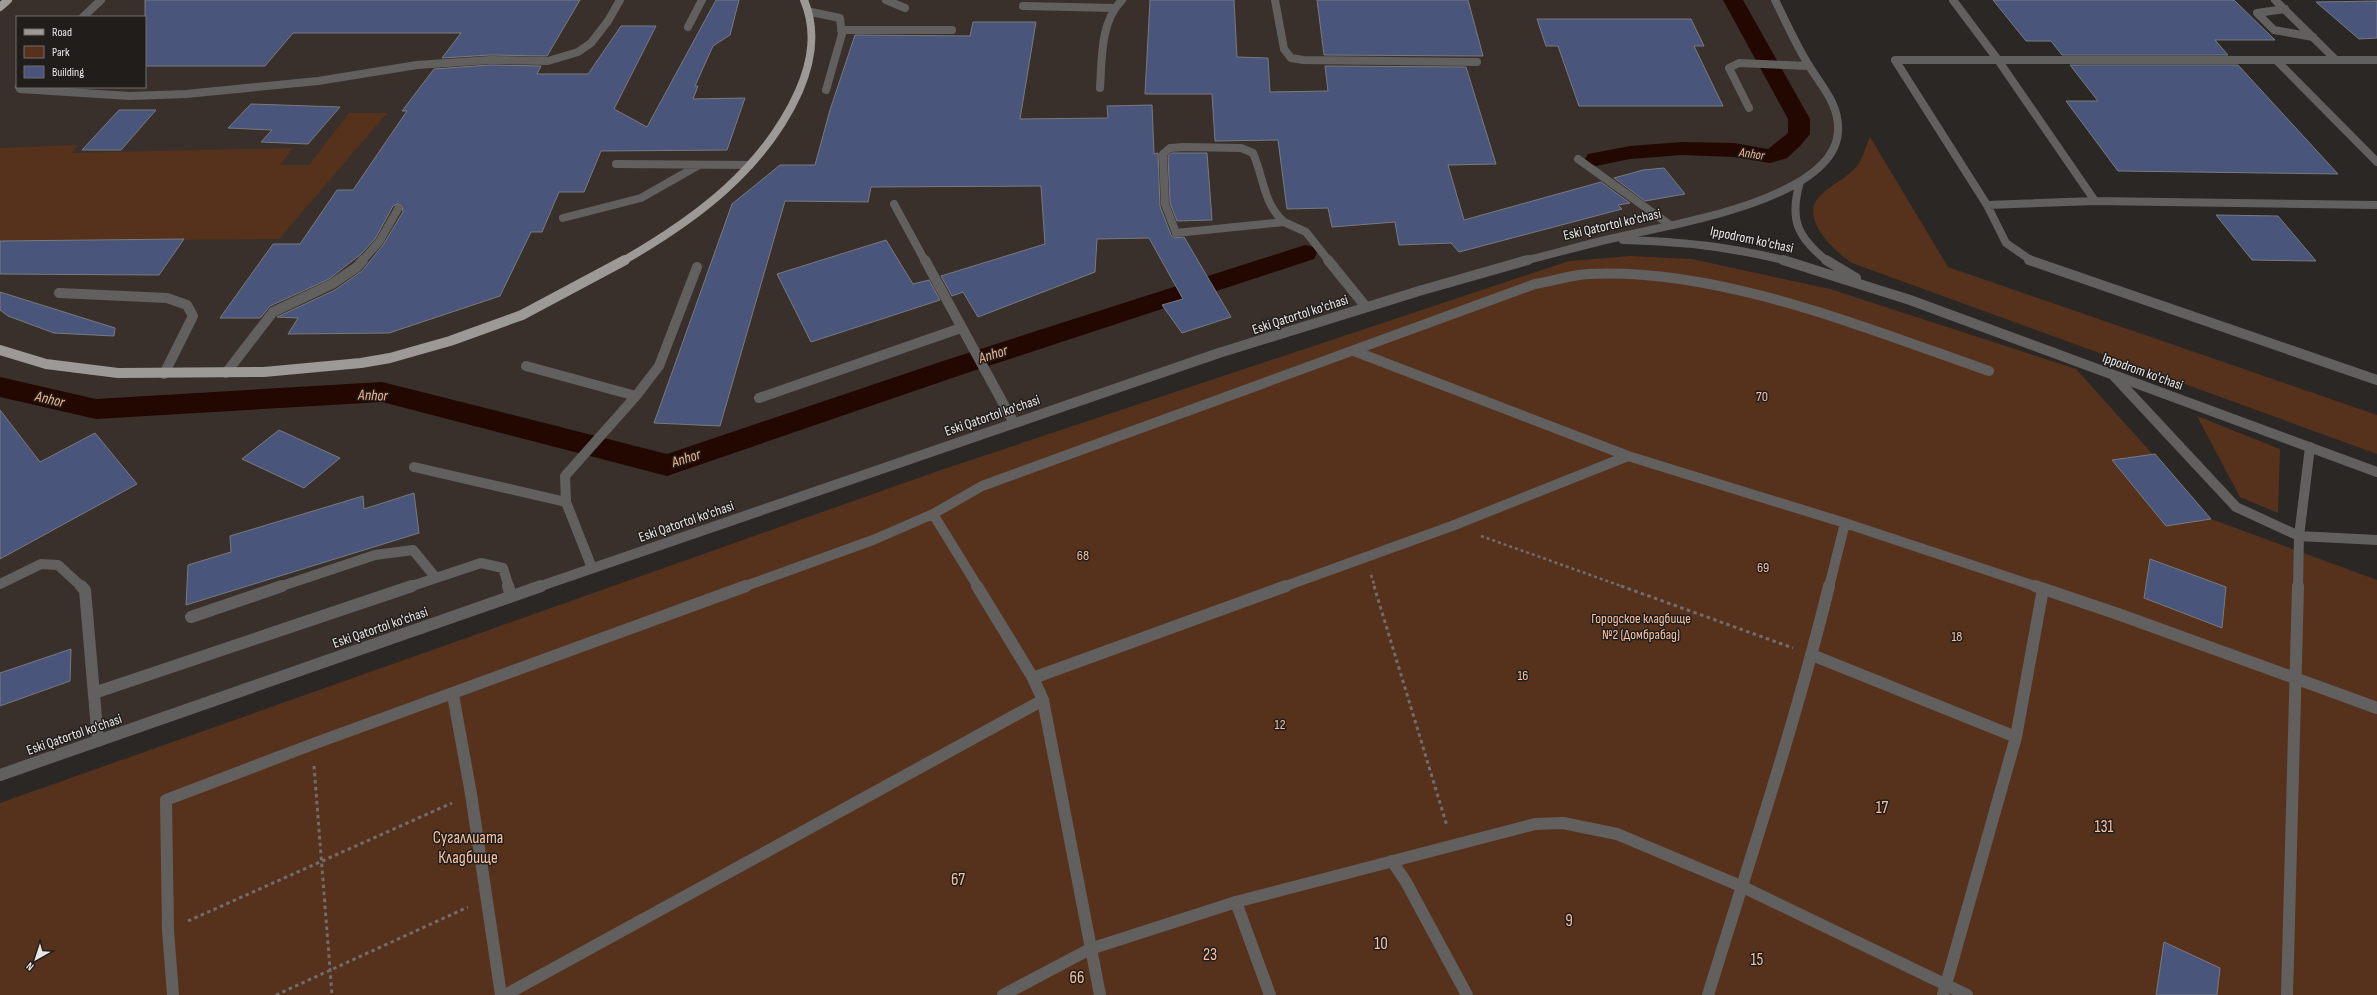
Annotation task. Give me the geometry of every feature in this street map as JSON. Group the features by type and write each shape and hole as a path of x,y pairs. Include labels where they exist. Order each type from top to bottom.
{"main road":[{"path":"0,7 8,0"},
{"path":"0,350 16,356 80,371 164,374 226,374 310,369 387,359 461,338 515,319 622,263 670,232 715,199 750,165 779,130 805,75 814,40 811,12 804,0"}],"street":[{"path":"84,16 101,0"},
{"path":"20,88 101,95 186,94 318,81 417,65 490,60 548,61 578,52 591,43 608,21 620,0"},
{"path":"688,27 702,0"},
{"path":"886,0 905,8"},
{"path":"1100,88 1104,38 1114,8 1122,0"},
{"path":"1275,0 1284,49 1291,58 1303,60 1477,62"},
{"name":"Eski Qatortol ko'chasi","path":"0,775 511,596 1014,423 1366,307 1483,270 1740,208 1800,182 1830,155 1839,132 1837,110 1809,66 1775,0"},
{"path":"1953,0 1998,60 2095,201"},
{"path":"2276,0 2336,60"},
{"path":"1023,6 1114,8"},
{"path":"2285,9 2257,13 2274,30 2313,37"},
{"path":"811,12 840,18 842,30 826,90"},
{"path":"842,30 952,30"},
{"path":"2377,60 1895,60 1987,205 2002,242 2018,256 2036,264 2377,380"},
{"path":"2277,60 2377,162"},
{"path":"1749,108 1729,68 1739,63 1809,66"},
{"path":"1284,222 1176,233 1169,220 1163,201 1163,154 1170,148 1183,147 1241,148 1253,153 1261,171 1270,205 1275,214 1284,222 1306,232 1366,307"},
{"path":"1578,160 1670,225"},
{"path":"616,164 750,165"},
{"path":"564,218 641,198 699,165"},
{"name":"Ippodrom ko'chasi","path":"1800,182 1793,209 1797,226 1806,242 1829,262 1898,297"},
{"path":"1987,205 2095,201 2377,205"},
{"path":"894,204 1014,423"},
{"path":"226,374 273,312 332,284 357,267 379,242 398,208"},
{"name":"Ippodrom ko'chasi","path":"1595,242 1670,240 1725,246 1779,258 1898,297 2113,374 2377,472"},
{"path":"592,568 566,502 565,476 616,420 659,366 697,267"},
{"path":"173,995 168,930 166,800 313,744 452,695 873,540 933,514 982,486 1535,284 1593,274 1662,278 1724,288 1792,305 1989,371"},
{"path":"60,293 167,298 187,305 193,316 164,374"},
{"path":"759,398 962,328"},
{"path":"1354,351 1628,456 1845,522 2118,614 2377,708"},
{"path":"526,366 636,396"},
{"path":"2113,374 2236,507 2299,536 2377,540"},
{"path":"2287,995 2299,536 2310,447"},
{"path":"1033,678 1452,526 1628,456"},
{"path":"414,467 566,502"},
{"path":"933,514 1033,678 1043,700 1100,995"},
{"path":"1708,995 1743,886 1812,655 1845,522"},
{"path":"191,617 375,555 413,550 436,578"},
{"path":"94,693 481,563 503,568 511,596"},
{"path":"0,584 41,564 58,565 86,590 98,741"},
{"path":"1944,990 2016,737 2043,589"},
{"path":"1812,655 2016,737"},
{"path":"452,695 471,794 501,995"},
{"path":"505,995 1043,700"},
{"path":"1003,995 1090,949 1236,902 1535,824 1563,823 1617,834 1743,886 1944,990 1967,995"},
{"path":"1392,861 1406,882 1468,995"},
{"path":"1236,902 1270,995"}],"path":[{"path":"1452,526 1812,655"},
{"path":"1366,557 1440,804"},
{"path":"313,744 320,861 332,995"},
{"path":"168,930 471,794"},
{"path":"276,995 487,898"}],"shaded area":[{"path":"0,0 1775,0 1837,110 1834,148 1800,182 1755,202 1595,242 1156,375 0,775"}],"green space":[{"path":"349,113 387,113 279,239 0,241 0,148 78,145 71,153 293,148 280,165 309,165"},
{"path":"1870,137 1948,267 2377,415 2377,454 1852,263 1837,251 1821,234 1813,214 1814,205 1824,192 1854,170 1863,155"},
{"name":"Городское кладбище №2 (Домбрабад)","path":"1630,256 1692,259 1830,289 2076,369 2211,519 2377,580 2377,995 0,995 0,803 938,471 1569,261"},
{"path":"2197,416 2280,449 2278,513 2240,497"}],"building":[{"path":"145,0 580,0 547,56 490,55 442,58 461,33 293,33 265,66 146,66"},
{"path":"716,0 739,0 730,35 713,46 695,86 698,86 693,99 745,98 727,150 601,151 584,192 559,192 542,232 531,232 500,296 389,333 288,334 298,318 277,317 335,290 362,271 383,245 403,212 402,206 398,204 393,206 375,239 361,254 329,279 270,306 260,318 220,318 273,244 300,244 337,190 353,190 407,111 402,111 434,69 490,65 541,66 537,74 588,74 621,26 656,26 614,109 647,127"},
{"path":"1150,0 1234,0 1237,57 1268,58 1270,92 1328,91 1325,66 1466,67 1496,164 1448,165 1464,220 1601,182 1630,203 1618,205 1622,209 1459,252 1451,243 1399,245 1395,222 1332,227 1328,208 1287,209 1278,140 1215,141 1212,94 1145,94"},
{"path":"1317,0 1468,0 1483,56 1324,55"},
{"path":"1993,0 2234,0 2275,40 2215,40 2228,55 2062,55 2051,41 2026,41"},
{"path":"2377,1 2377,38 2359,39 2316,2"},
{"path":"1537,19 1691,19 1704,46 1694,46 1723,106 1579,106 1558,46 1546,46"},
{"path":"973,22 1036,22 1020,119 1108,118 1107,106 1152,105 1154,154 1158,153 1160,206 1171,235 1175,238 1184,237 1231,317 1182,333 1162,305 1183,299 1149,238 1097,239 1095,272 978,317 963,292 952,296 941,276 1045,244 1041,186 871,187 868,202 785,201 720,426 654,423 732,204 780,165 815,165 830,110 855,35 970,36"},
{"path":"2070,65 2238,65 2338,174 2118,171 2066,101 2098,101"},
{"path":"251,104 340,107 308,144 261,142 272,130 228,128"},
{"path":"119,110 156,110 121,150 82,150"},
{"path":"1172,153 1207,153 1212,220 1177,221 1170,203 1168,156"},
{"path":"1664,168 1685,194 1645,201 1614,178 1643,170"},
{"path":"2216,215 2278,216 2316,261 2252,260"},
{"path":"184,239 159,275 0,274 0,241"},
{"path":"886,240 913,284 929,280 940,300 811,342 777,274"},
{"path":"0,292 115,328 114,336 54,333 8,316 0,310"},
{"path":"0,410 40,462 95,433 137,484 0,559"},
{"path":"279,430 340,458 304,488 242,459"},
{"path":"2155,454 2211,519 2166,526 2112,460"},
{"path":"414,493 419,533 186,605 188,565 231,552 230,536 363,496 364,509"},
{"path":"2150,559 2226,587 2222,628 2144,598"},
{"path":"71,649 70,681 0,706 0,673"},
{"path":"2164,942 2220,968 2217,995 2156,995"}],"waterway":[{"name":"Anhor","path":"1596,159 1613,155 1664,149 1734,150 1762,156 1770,156 1783,150 1799,134 1799,119 1733,0"},
{"name":"Anhor","path":"0,387 96,409 382,392 667,465 952,368 1305,253"}],"park label":[{"name":"70","path":"1762,396"},
{"name":"68","path":"1083,555"},
{"name":"69","path":"1763,567"},
{"name":"18","path":"1957,636"},
{"name":"16","path":"1523,675"},
{"name":"12","path":"1280,724"},
{"name":"17","path":"1882,807"},
{"name":"131","path":"2104,826"},
{"name":"Сугаллиата Кладбище","path":"468,847"},
{"name":"67","path":"958,879"},
{"name":"9","path":"1569,920"},
{"name":"10","path":"1381,943"},
{"name":"23","path":"1210,954"},
{"name":"15","path":"1757,959"},
{"name":"66","path":"1077,977"}]}
